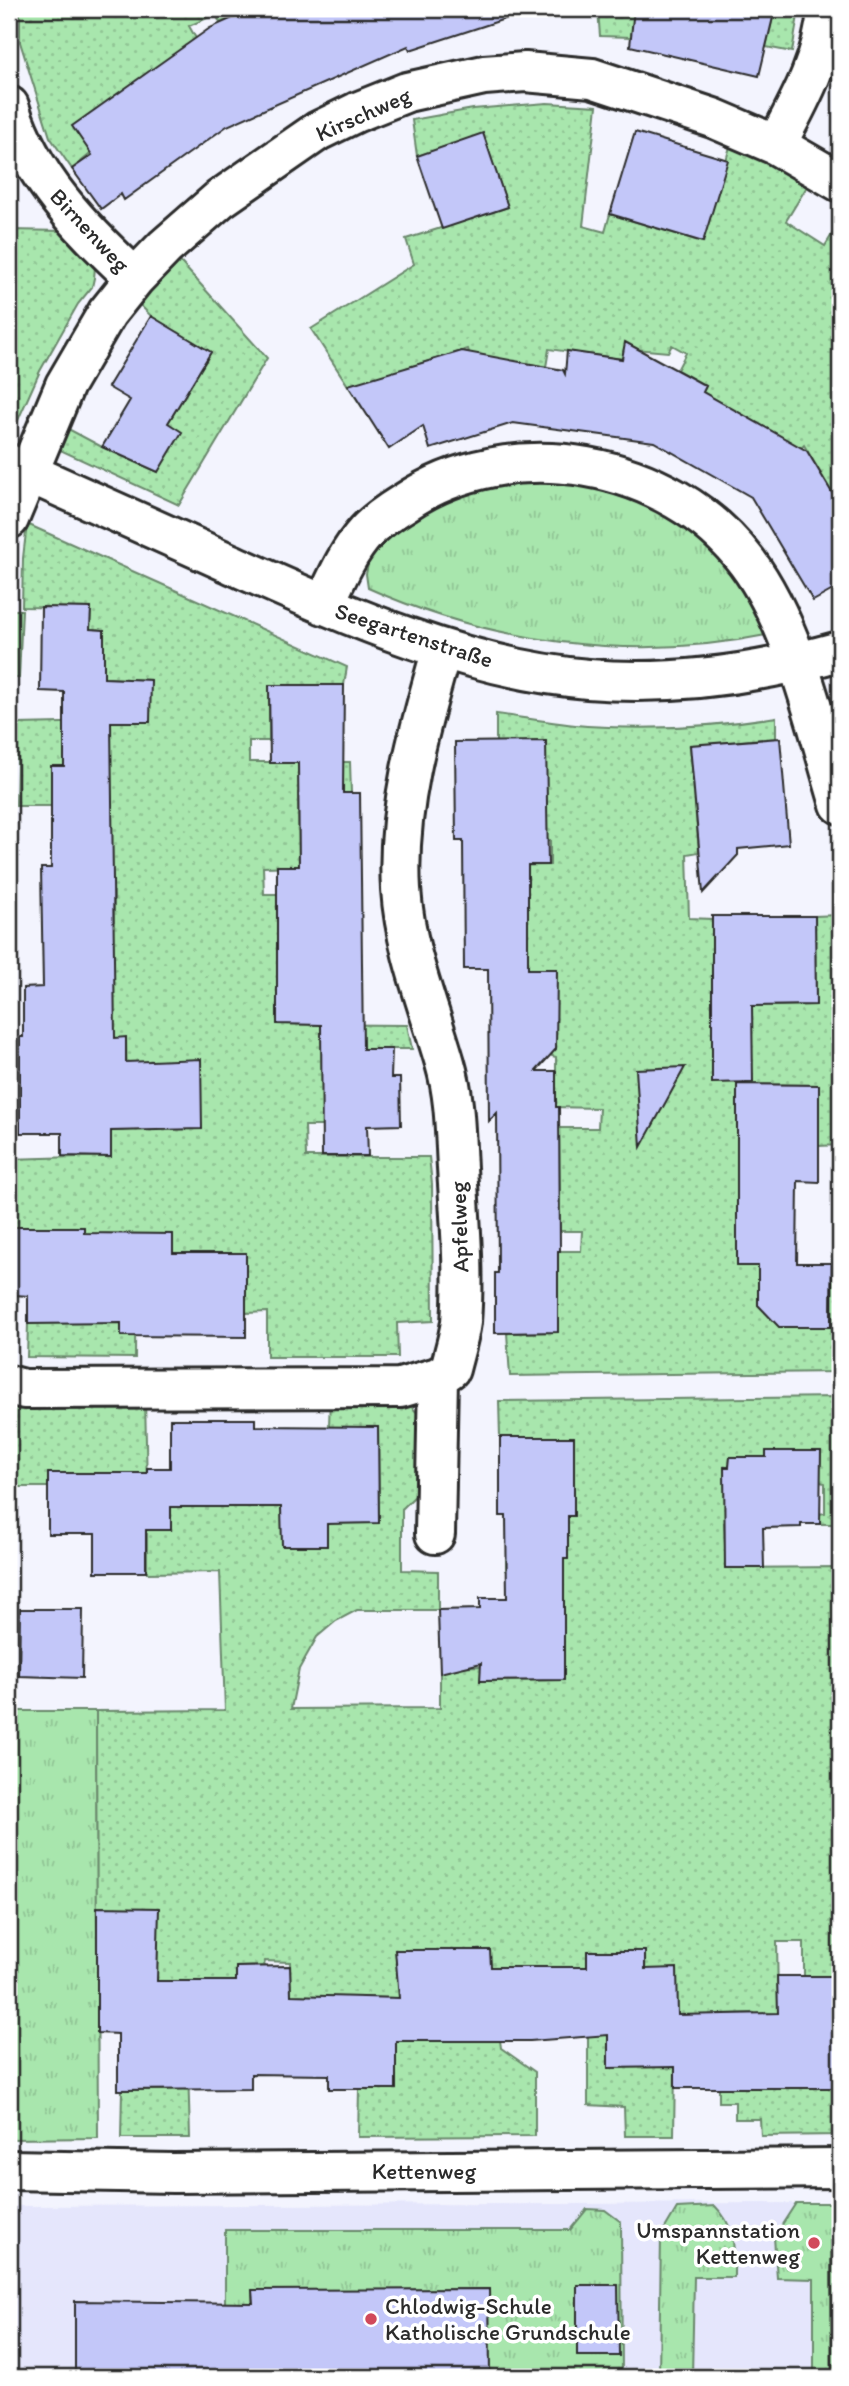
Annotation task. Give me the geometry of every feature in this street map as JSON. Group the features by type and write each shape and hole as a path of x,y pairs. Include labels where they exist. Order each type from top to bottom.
{"street":[{"path":"776,145 814,66 826,31 827,9"},
{"name":"Kirschweg","path":"18,468 107,313 165,247 220,199 318,131 407,92 484,75 525,72 592,78 713,118 776,145 840,182"},
{"name":"Birnenweg","path":"9,106 23,140 50,189 95,241 135,278"},
{"name":"Seegartenstraße","path":"324,605 339,572 367,531 388,513 435,484 484,467 514,463 556,463 594,468 648,485 679,501 724,537 747,561 769,595 796,663"},
{"path":"9,519 18,468"},
{"name":"Seegartenstraße","path":"18,468 324,605 442,649 541,673 636,681 732,675 840,652"},
{"name":"Apfelweg","path":"438,1377 450,1369 461,1323 460,1231 453,1105 446,1065 409,950 404,920 400,851 407,791 442,649"},
{"path":"796,663 840,804"},
{"path":"9,1385 24,1389 400,1388 438,1377 435,1534"},
{"name":"Kettenweg","path":"9,2170 173,2173 840,2168"}],"shaded area":[{"path":"796,2203 797,2258 831,2259 832,2377 9,2377 9,2206"}],"green space":[{"path":"253,9 220,23 216,14 189,26 207,58 72,169 50,137 20,42 20,10"},
{"path":"598,9 635,9 631,37 600,36"},
{"path":"775,9 799,9 792,52 766,47"},
{"path":"547,103 597,106 583,226 605,232 610,214 702,242 732,140 811,180 786,221 825,246 840,221 840,506 804,445 760,489 756,462 773,432 703,392 706,386 677,370 686,353 672,345 668,352 624,348 622,359 549,349 546,367 527,363 478,381 468,349 406,368 409,377 362,407 311,329 414,264 406,239 508,207 483,134 417,156 412,120 473,109"},
{"path":"9,230 65,231 92,258 95,267 92,287 78,304 40,371 14,429 9,431"},
{"path":"175,256 267,358 179,505 58,449 61,425 158,472 168,423 211,352 151,316 135,300"},
{"path":"504,479 612,486 679,517 741,578 766,635 665,647 563,642 463,622 368,588 366,574 376,543 434,500"},
{"path":"27,524 347,667 344,685 269,685 269,741 249,741 249,762 350,762 351,793 298,793 299,866 263,867 264,894 284,894 277,932 277,1024 407,1025 412,1049 333,1049 322,1126 305,1126 306,1157 429,1157 432,1184 433,1321 397,1323 398,1357 267,1357 267,1312 246,1313 173,1264 173,1234 136,1234 135,1358 27,1357 28,1324 84,1293 84,1227 9,1227 9,1159 111,1156 111,1131 128,1130 126,1038 110,1038 114,959 103,958 103,922 114,921 114,892 73,892 110,846 51,846 51,832 84,832 64,743 64,766 51,766 51,806 16,806 18,724 150,721 150,680 104,678 104,630 90,629 91,608 22,607"},
{"path":"12,610 22,610 19,678 11,678"},
{"path":"496,714 576,725 635,728 705,725 776,717 776,738 690,746 699,852 687,854 689,918 712,919 712,1027 752,1027 752,992 773,1006 816,1005 815,916 838,915 840,1145 819,1146 819,1085 737,1084 737,1265 766,1266 766,1278 758,1287 758,1305 780,1327 831,1327 832,1269 840,1270 840,1372 510,1376 507,1333 558,1332 558,1273 550,1251 581,1251 582,1231 560,1231 559,1128 598,1128 599,1108 552,1107 556,1087 556,1057 552,1056 552,1037 528,969 526,892 494,866 550,865 550,840 536,840 496,742"},
{"path":"330,1397 403,1398 423,1419 425,1486 402,1509 402,1570 438,1571 438,1610 357,1610 336,1621 317,1637 299,1669 291,1709 440,1708 440,1667 481,1666 481,1681 564,1680 564,1597 533,1569 506,1570 506,1559 568,1559 568,1516 574,1515 574,1437 500,1437 499,1401 840,1397 840,1524 820,1524 819,1514 825,1513 825,1483 820,1482 805,1451 766,1451 766,1457 730,1457 729,1467 725,1467 730,1523 724,1523 726,1568 840,1567 840,2008 754,2031 754,2013 718,2014 697,2043 646,2010 645,1951 587,1951 588,2009 608,2010 608,2067 675,2067 674,2136 625,2136 624,2107 588,2105 588,2021 491,1985 490,1950 449,1950 500,2040 501,2048 535,2072 535,2136 358,2137 359,2089 396,2088 395,1998 359,1997 360,2031 291,2001 290,1962 265,1961 264,1966 237,1967 236,1992 120,1983 97,1955 96,1711 225,1710 220,1572 147,1573 147,1534 125,1534 125,1473 48,1473 48,1487 9,1487 9,1412 15,1405 145,1399 148,1530 171,1529 170,1500 282,1428 282,1546 326,1546 327,1523 379,1523 378,1427 329,1427","holes":["777,1942 804,1942 804,2000 778,2000"]},
{"path":"9,1711 96,1711 98,2138 9,2139"},
{"path":"188,2066 190,2138 121,2138 122,2090 168,2090 169,2067"},
{"path":"719,2087 840,2088 840,2135 761,2136 760,2119 735,2119 735,2102 719,2102"},
{"path":"796,2203 831,2203 832,2377 814,2377 814,2279 777,2278 774,2237"},
{"path":"715,2206 731,2230 734,2277 694,2277 692,2377 659,2377 661,2235 677,2208"},
{"path":"587,2209 605,2210 621,2222 622,2377 490,2377 489,2289 252,2291 253,2349 225,2349 225,2230 570,2230"},
{"path":"831,2259 840,2260 840,2377 832,2377"}],"building":[{"path":"253,9 513,9 514,16 410,50 408,46 227,126 124,200 121,194 101,209 72,169 92,155 72,126 210,28"},
{"path":"634,9 775,9 759,76 630,46"},
{"path":"635,132 728,160 703,242 610,214"},
{"path":"483,133 508,207 442,229 417,156"},
{"path":"151,316 211,352 168,423 182,432 158,472 102,447 130,400 108,387"},
{"path":"625,342 706,386 703,392 807,451 840,506 840,586 813,601 751,497 654,442 513,423 430,449 423,426 389,449 348,385 462,351 563,370 565,374 567,351 622,359"},
{"path":"41,607 91,608 90,629 104,630 104,678 151,680 150,722 111,722 115,1038 126,1037 126,1062 201,1059 202,1129 111,1131 111,1157 62,1156 62,1133 20,1133 23,988 43,987 41,868 51,868 51,766 64,766 64,692 40,691"},
{"path":"269,685 344,685 343,793 360,793 363,1049 392,1049 391,1078 400,1078 401,1125 367,1126 368,1156 322,1156 321,1025 277,1024 277,866 299,866 298,763 270,763"},
{"path":"780,738 789,844 738,849 738,855 703,893 690,745"},
{"path":"546,741 548,865 528,865 528,969 557,969 556,1049 536,1071 556,1071 556,1107 559,1107 558,1332 495,1333 495,1273 498,1273 497,1113 489,1121 488,969 464,969 463,841 456,841 455,742"},
{"path":"712,916 815,916 816,1005 752,1006 753,1082 712,1083"},
{"path":"685,1067 641,1147 636,1069"},
{"path":"737,1084 819,1085 819,1182 798,1181 797,1263 832,1263 831,1327 779,1327 758,1305 758,1266 737,1266"},
{"path":"15,1227 84,1227 84,1233 173,1234 173,1253 246,1253 246,1337 121,1336 121,1323 28,1324 28,1296 15,1295"},
{"path":"170,1419 255,1419 255,1426 378,1427 379,1523 327,1524 327,1546 282,1546 281,1507 171,1507 171,1530 146,1530 146,1572 95,1572 95,1534 48,1534 48,1473 147,1473 147,1468 170,1468"},
{"path":"500,1437 574,1437 574,1516 568,1516 568,1559 564,1559 564,1680 480,1681 481,1663 440,1673 438,1610 480,1609 480,1598 507,1598 506,1516 500,1516"},
{"path":"766,1451 821,1451 820,1524 763,1528 764,1568 725,1568 724,1467 729,1467 730,1457 766,1457"},
{"path":"20,1609 83,1609 82,1678 19,1676"},
{"path":"97,1907 159,1908 157,1981 236,1981 236,1967 290,1966 291,1995 399,1998 395,1950 490,1950 491,1967 587,1967 587,1951 645,1951 645,1969 677,1968 678,2015 778,2013 777,1976 832,1976 833,2008 840,2008 840,2088 675,2088 675,2067 608,2068 608,2035 530,2041 396,2041 396,2089 329,2089 329,2075 251,2074 251,2089 118,2090 118,2034 97,2033"},
{"path":"577,2285 618,2285 619,2356 577,2356"},
{"name":"Chlodwig-Schule Katholische Grundschule","path":"489,2289 490,2377 75,2377 75,2301 253,2303 252,2290"}],"place":[{"name":"Umspannstation Kettenweg","path":"814,2243"},
{"name":"Chlodwig-Schule Katholische Grundschule","path":"371,2319"}]}
